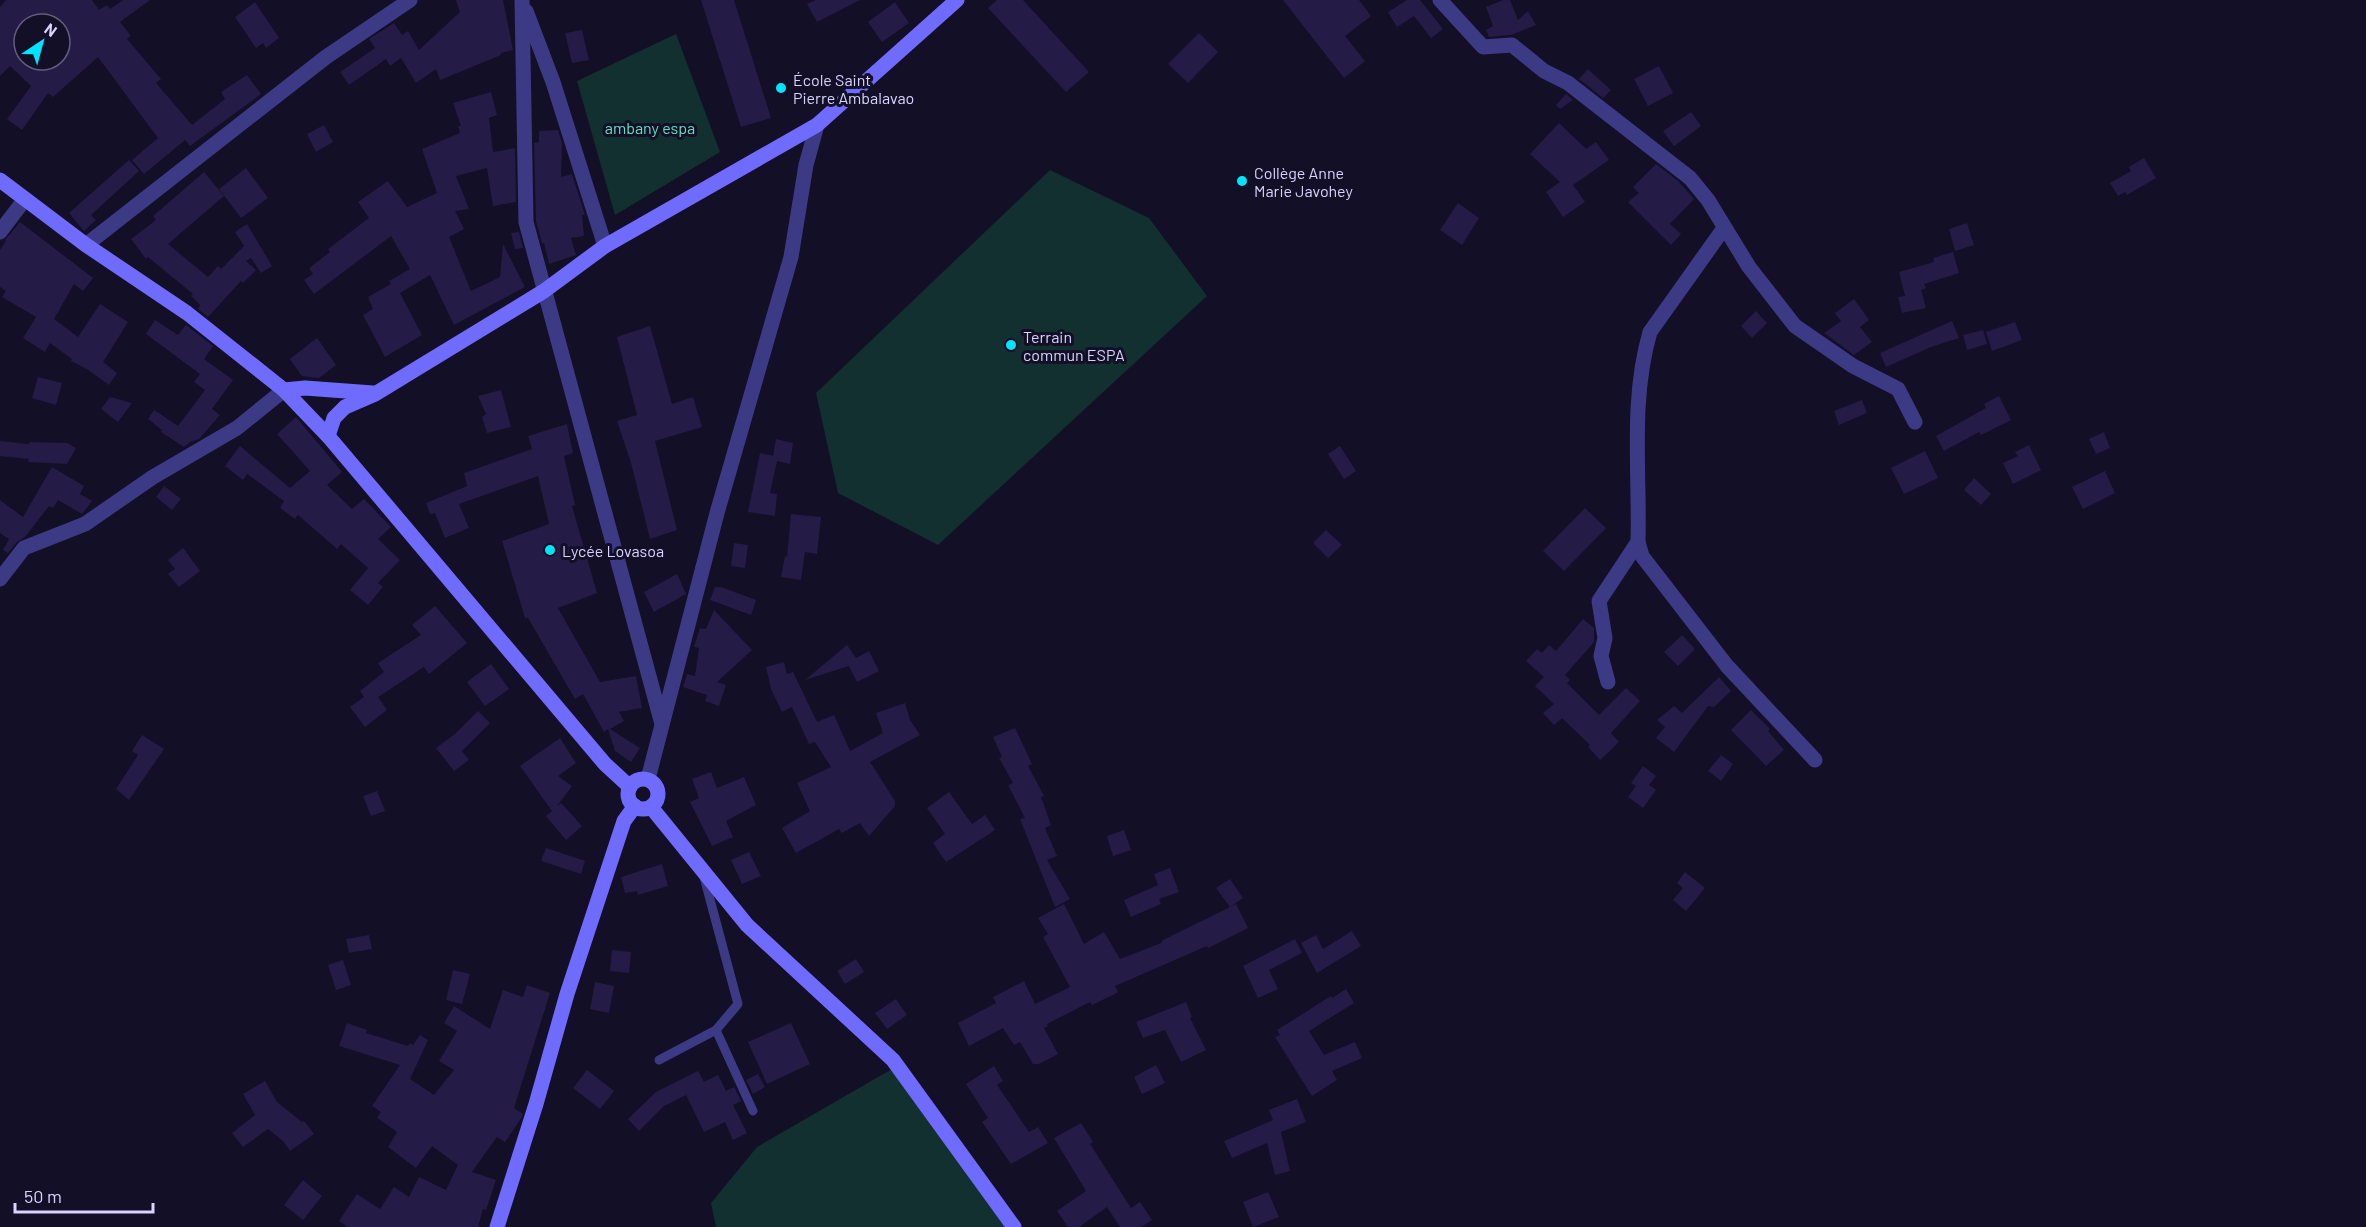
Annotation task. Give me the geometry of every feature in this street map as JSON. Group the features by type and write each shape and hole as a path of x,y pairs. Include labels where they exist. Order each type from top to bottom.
{"street":[{"path":"86,245 326,57 410,0"},
{"path":"522,0 553,81 605,246"},
{"path":"522,0 526,222 662,724"},
{"path":"328,436 334,418 345,407 375,394 544,291 605,246 817,125 957,0"},
{"path":"1440,0 1483,47 1512,45 1544,71 1568,83 1690,178 1708,200 1749,267 1795,326 1852,366 1898,389 1915,422"},
{"path":"648,779 717,513 791,257 806,165 817,125"},
{"path":"0,180 86,245 187,313 284,390 328,436 605,764 630,787"},
{"path":"0,232 25,199"},
{"path":"1724,228 1650,332 1647,341 1638,388 1638,542 1642,556 1727,666 1815,760"},
{"path":"0,579 24,548 85,524 153,477 237,428 284,390 305,388 375,394"},
{"path":"1608,682 1601,656 1605,638 1599,601 1638,542"},
{"path":"641,779 648,779 654,783 659,795 651,807 643,809 630,801 628,794 630,787 641,779"},
{"path":"497,1227 571,983 624,821 635,806"},
{"path":"651,807 747,925 893,1060 1014,1227"}],"lane":[{"path":"659,1060 716,1030 738,1004 702,872"},
{"path":"716,1030 753,1111"}],"green space":[{"name":"ambany espa","path":"676,34 720,152 615,215 577,81"},
{"name":"Terrain commun ESPA","path":"1050,170 1149,218 1207,296 938,545 838,493 816,393"},
{"path":"892,1069 1006,1227 716,1227 711,1203 757,1147"}],"building":[{"path":"6,0 92,0 99,10 107,5 110,9 123,0 150,0 120,22 131,36 127,39 161,79 156,83 192,125 225,99 221,92 247,75 261,94 190,146 185,140 144,174 132,160 158,138 98,57 53,97 48,93 22,130 7,119 31,86 16,72 72,72 72,12 12,12 12,68 10,66 0,76 0,7"},
{"path":"456,0 503,0 513,50 440,80 436,69 416,83 401,58 390,66 386,59 349,85 340,72 375,48 369,39 394,23 402,35 408,31 419,50 460,12"},
{"path":"701,0 734,0 771,118 741,127"},
{"path":"816,0 860,0 817,22 807,4"},
{"path":"997,0 1023,0 1089,72 1066,92 988,8"},
{"path":"1283,0 1359,0 1371,16 1345,36 1365,61 1344,78"},
{"path":"1407,0 1420,0 1443,29 1431,38 1414,16 1397,27 1388,12"},
{"path":"1503,0 1510,0 1518,20 1528,11 1536,25 1511,35 1489,37 1486,30 1493,26 1486,7"},
{"path":"255,2 279,38 266,48 263,43 256,48 235,17"},
{"path":"895,2 909,23 882,42 868,22"},
{"path":"582,30 589,60 572,63 565,33"},
{"path":"1199,33 1218,52 1188,83 1168,64"},
{"path":"1659,66 1673,93 1648,106 1634,79"},
{"path":"1588,69 1611,90 1603,98 1579,79"},
{"path":"491,92 497,115 489,118 493,152 515,148 516,202 493,206 487,168 456,176 469,209 455,211 464,229 449,237 471,291 500,277 503,244 525,287 454,325 430,275 400,293 422,335 385,357 363,315 373,309 368,297 391,284 389,281 410,269 391,236 314,294 304,280 313,274 309,268 330,252 328,249 369,218 358,202 388,181 407,207 437,193 422,149 460,133 458,126 461,126 453,103"},
{"path":"1566,94 1573,100 1560,109 1556,105"},
{"path":"1691,112 1701,126 1674,146 1663,131"},
{"path":"1559,123 1586,149 1596,142 1609,160 1573,185 1585,202 1563,217 1546,192 1560,182 1530,154"},
{"path":"324,125 333,142 316,152 307,134"},
{"path":"558,130 562,143 561,177 572,174 585,215 582,215 584,236 571,238 576,255 549,264 536,221 534,143 539,142 539,131"},
{"path":"2144,158 2156,178 2127,195 2125,192 2118,196 2110,183 2131,171 2129,167"},
{"path":"129,160 139,171 91,215 96,220 84,231 69,213"},
{"path":"1656,164 1678,181 1694,199 1670,224 1681,234 1671,245 1628,202 1639,193 1633,187"},
{"path":"246,168 268,198 241,218 219,189"},
{"path":"204,172 224,196 168,244 208,277 218,266 221,269 244,246 235,232 247,224 272,266 261,273 251,258 246,261 256,270 243,283 241,281 208,317 198,309 200,305 191,296 193,294 148,257 146,259 131,239 156,220 153,216"},
{"path":"1458,203 1479,218 1462,245 1440,230"},
{"path":"20,222 93,278 83,291 74,284 54,319 78,337 100,304 128,322 103,362 117,373 109,385 71,361 72,359 50,343 45,352 23,338 36,317 2,297 6,291 0,287 0,250"},
{"path":"1967,223 1974,245 1955,251 1949,229"},
{"path":"519,232 523,248 515,249 511,233"},
{"path":"1953,252 1959,273 1924,284 1926,288 1921,290 1926,308 1902,313 1898,297 1905,296 1899,272 1934,262 1933,258"},
{"path":"1854,299 1869,320 1860,327 1872,342 1854,355 1824,333 1841,321 1835,313"},
{"path":"1756,311 1767,323 1752,338 1741,326"},
{"path":"155,320 178,335 186,325 213,346 204,359 233,380 212,409 220,415 199,439 184,447 161,432 162,430 148,419 154,410 178,426 205,390 194,382 200,374 146,334"},
{"path":"1952,321 1959,338 1931,347 1886,367 1880,353"},
{"path":"2015,322 2022,340 1992,351 1986,332"},
{"path":"650,326 672,404 693,397 702,427 655,441 677,530 650,539 631,463 617,421 637,415 617,337"},
{"path":"1983,330 1987,344 1967,350 1963,335"},
{"path":"317,338 336,365 319,378 302,376 290,359"},
{"path":"38,377 62,383 56,405 32,398"},
{"path":"501,390 511,427 487,433 482,417 486,414 478,396"},
{"path":"1999,396 2011,420 1981,435 1979,432 1944,451 1936,436 1986,408 1984,404"},
{"path":"110,397 132,403 118,422 101,409"},
{"path":"1862,400 1867,413 1839,425 1834,411"},
{"path":"296,417 342,472 327,485 352,509 364,499 391,527 378,539 400,560 378,583 383,587 368,605 350,590 368,568 341,544 337,549 298,515 295,519 280,508 284,501 247,474 243,480 225,466 240,446 290,488 310,471 277,434"},
{"path":"567,424 573,453 564,456 575,505 572,506 597,593 558,608 600,682 636,676 642,708 619,712 624,721 610,729 640,748 631,762 615,751 608,729 604,732 583,694 575,699 528,618 525,618 502,541 549,524 538,476 459,504 469,528 445,538 435,513 430,514 426,503 467,486 464,473 532,449 528,436"},
{"path":"2104,432 2110,448 2096,454 2089,439"},
{"path":"776,439 793,443 790,464 777,461 770,493 777,494 775,516 748,512 760,453 773,456"},
{"path":"0,441 29,444 29,442 67,443 76,448 67,464 28,462 29,459 0,456"},
{"path":"2029,445 2041,470 2013,484 2003,463 2018,456 2015,452"},
{"path":"1340,446 1356,471 1344,479 1328,454"},
{"path":"1925,451 1938,478 1904,494 1891,468"},
{"path":"52,467 84,486 80,494 92,501 82,514 58,500 53,508 49,506 25,537 17,542 8,553 3,550 9,539 0,533 0,500 23,517"},
{"path":"2105,471 2115,493 2083,509 2072,487"},
{"path":"1974,478 1991,494 1981,505 1964,490"},
{"path":"164,486 181,499 172,510 156,497"},
{"path":"1585,508 1606,528 1564,571 1543,551"},
{"path":"791,514 821,517 817,554 805,552 801,580 781,577 785,556 787,557"},
{"path":"1326,530 1342,545 1328,558 1313,543"},
{"path":"734,543 748,545 745,568 731,566"},
{"path":"183,548 200,571 179,587 168,574 175,569 168,560"},
{"path":"677,574 686,594 654,612 644,592"},
{"path":"715,587 721,587 756,600 751,615 710,600"},
{"path":"435,606 467,643 429,674 424,667 378,697 387,710 365,727 350,707 364,697 360,691 384,672 378,663 421,635 412,625"},
{"path":"714,610 752,650 717,682 726,685 719,706 705,701 707,695 683,687 687,674 695,676 699,648 694,647 700,628 706,629"},
{"path":"1583,619 1594,628 1594,642 1565,675 1570,680 1567,683 1599,715 1626,688 1640,701 1611,733 1619,742 1600,760 1588,747 1590,745 1562,718 1554,725 1543,713 1554,704 1535,686 1544,677 1526,661 1537,649 1542,653 1549,645 1556,651"},
{"path":"1682,635 1695,649 1678,666 1664,652"},
{"path":"847,645 856,658 869,651 879,671 857,682 849,666 805,680"},
{"path":"784,662 787,674 793,672 817,722 834,715 850,751 883,733 876,713 905,703 910,720 920,735 870,762 895,801 895,806 869,836 860,823 842,833 839,829 796,853 782,828 810,811 797,783 831,767 815,742 809,744 792,707 782,712 771,689 766,667"},
{"path":"491,664 509,689 485,706 467,682"},
{"path":"1719,677 1731,691 1714,707 1708,706 1674,752 1656,738 1665,727 1657,720 1674,706 1682,713"},
{"path":"1751,710 1770,729 1768,731 1784,750 1766,766 1731,730"},
{"path":"478,711 490,723 462,751 469,760 454,771 436,748 455,734"},
{"path":"1015,728 1032,764 1028,766 1044,796 1041,797 1051,825 1045,828 1057,856 1047,860 1070,899 1055,907 1020,819 1025,818 1008,785 1013,783 999,758 1002,757 993,737"},
{"path":"142,735 164,749 129,800 116,789 138,755 132,751"},
{"path":"560,738 576,763 558,776 572,786 557,806 561,803 582,826 566,840 546,816 552,811 520,766"},
{"path":"1721,755 1733,764 1721,781 1708,771"},
{"path":"1643,766 1656,776 1649,785 1656,790 1643,808 1628,797 1636,786 1631,783"},
{"path":"711,772 717,788 744,777 756,805 726,821 733,837 712,846 690,802 699,798 692,779"},
{"path":"377,791 385,811 371,816 363,796"},
{"path":"949,792 972,824 985,815 995,830 946,862 933,843 945,834 927,808"},
{"path":"1124,830 1131,850 1113,856 1107,836"},
{"path":"546,848 585,861 581,874 541,861"},
{"path":"749,852 761,876 742,884 731,860"},
{"path":"662,864 668,886 638,895 637,891 625,893 621,877"},
{"path":"1170,868 1179,892 1159,899 1161,904 1131,917 1124,900 1158,885 1154,874"},
{"path":"1685,872 1705,888 1686,911 1673,900 1683,888 1677,883"},
{"path":"1230,879 1243,898 1230,907 1216,888"},
{"path":"1064,904 1084,944 1104,932 1120,959 1161,943 1236,904 1248,928 1208,948 1207,946 1115,986 1118,992 1115,994 1092,1005 1090,1002 1047,1024 1048,1026 1044,1028 1058,1054 1039,1064 1033,1064 1020,1042 1014,1045 1003,1028 969,1046 958,1023 996,1003 993,997 1024,981 1035,1004 1070,987 1043,937 1048,934 1038,918"},
{"path":"1352,931 1361,946 1317,973 1301,943 1316,935 1323,949"},
{"path":"369,935 372,949 349,953 346,939"},
{"path":"1295,939 1302,953 1269,970 1278,989 1258,998 1243,966"},
{"path":"612,950 631,952 629,973 610,971"},
{"path":"856,959 864,972 845,984 837,971"},
{"path":"343,960 351,985 336,990 328,965"},
{"path":"453,970 470,974 462,1004 446,1000"},
{"path":"595,982 614,986 609,1013 590,1009"},
{"path":"527,985 550,993 514,1108 523,1114 522,1117 505,1142 497,1137 472,1172 496,1180 478,1227 348,1227 339,1221 357,1194 380,1209 394,1187 409,1197 419,1177 446,1190 458,1165 432,1146 416,1168 388,1147 397,1132 377,1118 381,1112 372,1106 400,1065 339,1046 347,1023 367,1030 366,1033 408,1046 410,1043 413,1045 420,1035 428,1040 410,1079 434,1095 454,1070 439,1061 457,1031 444,1023 454,1006 490,1029 503,990 523,997"},
{"path":"1346,989 1354,1003 1309,1031 1324,1055 1355,1042 1362,1058 1332,1071 1337,1080 1312,1096 1275,1037 1280,1035 1277,1030"},
{"path":"896,999 907,1015 887,1029 875,1013"},
{"path":"1186,1002 1192,1017 1190,1018 1206,1050 1181,1062 1165,1030 1143,1038 1136,1022"},
{"path":"791,1023 810,1064 767,1084 748,1042"},
{"path":"1156,1065 1165,1083 1142,1094 1134,1077"},
{"path":"994,1066 1003,1081 997,1085 1029,1132 1038,1127 1048,1143 1011,1164 982,1122 988,1118 966,1084"},
{"path":"587,1070 614,1091 600,1109 573,1088"},
{"path":"698,1071 704,1082 718,1075 726,1091 734,1087 741,1101 733,1105 747,1133 733,1140 725,1122 704,1132 686,1095 664,1106 639,1131 628,1119 656,1092"},
{"path":"758,1074 765,1087 753,1094 746,1080"},
{"path":"265,1081 277,1102 302,1122 304,1121 314,1134 290,1151 283,1141 268,1129 243,1147 232,1133 255,1115 243,1094"},
{"path":"1297,1099 1306,1122 1281,1132 1290,1171 1275,1175 1267,1143 1232,1158 1224,1141 1273,1120 1269,1110"},
{"path":"1081,1123 1093,1142 1090,1144 1131,1208 1140,1202 1152,1220 1141,1227 1120,1227 1107,1207 1079,1227 1068,1227 1057,1211 1086,1191 1054,1138"},
{"path":"303,1180 322,1196 303,1220 284,1205"},
{"path":"1268,1192 1279,1217 1253,1227 1243,1202"}],"place":[{"name":"École Saint Pierre Ambalavao","path":"781,88"},
{"name":"Collège Anne Marie Javohey","path":"1242,181"},
{"name":"Terrain commun ESPA","path":"1011,345"},
{"name":"Lycée Lovasoa","path":"550,550"}]}
